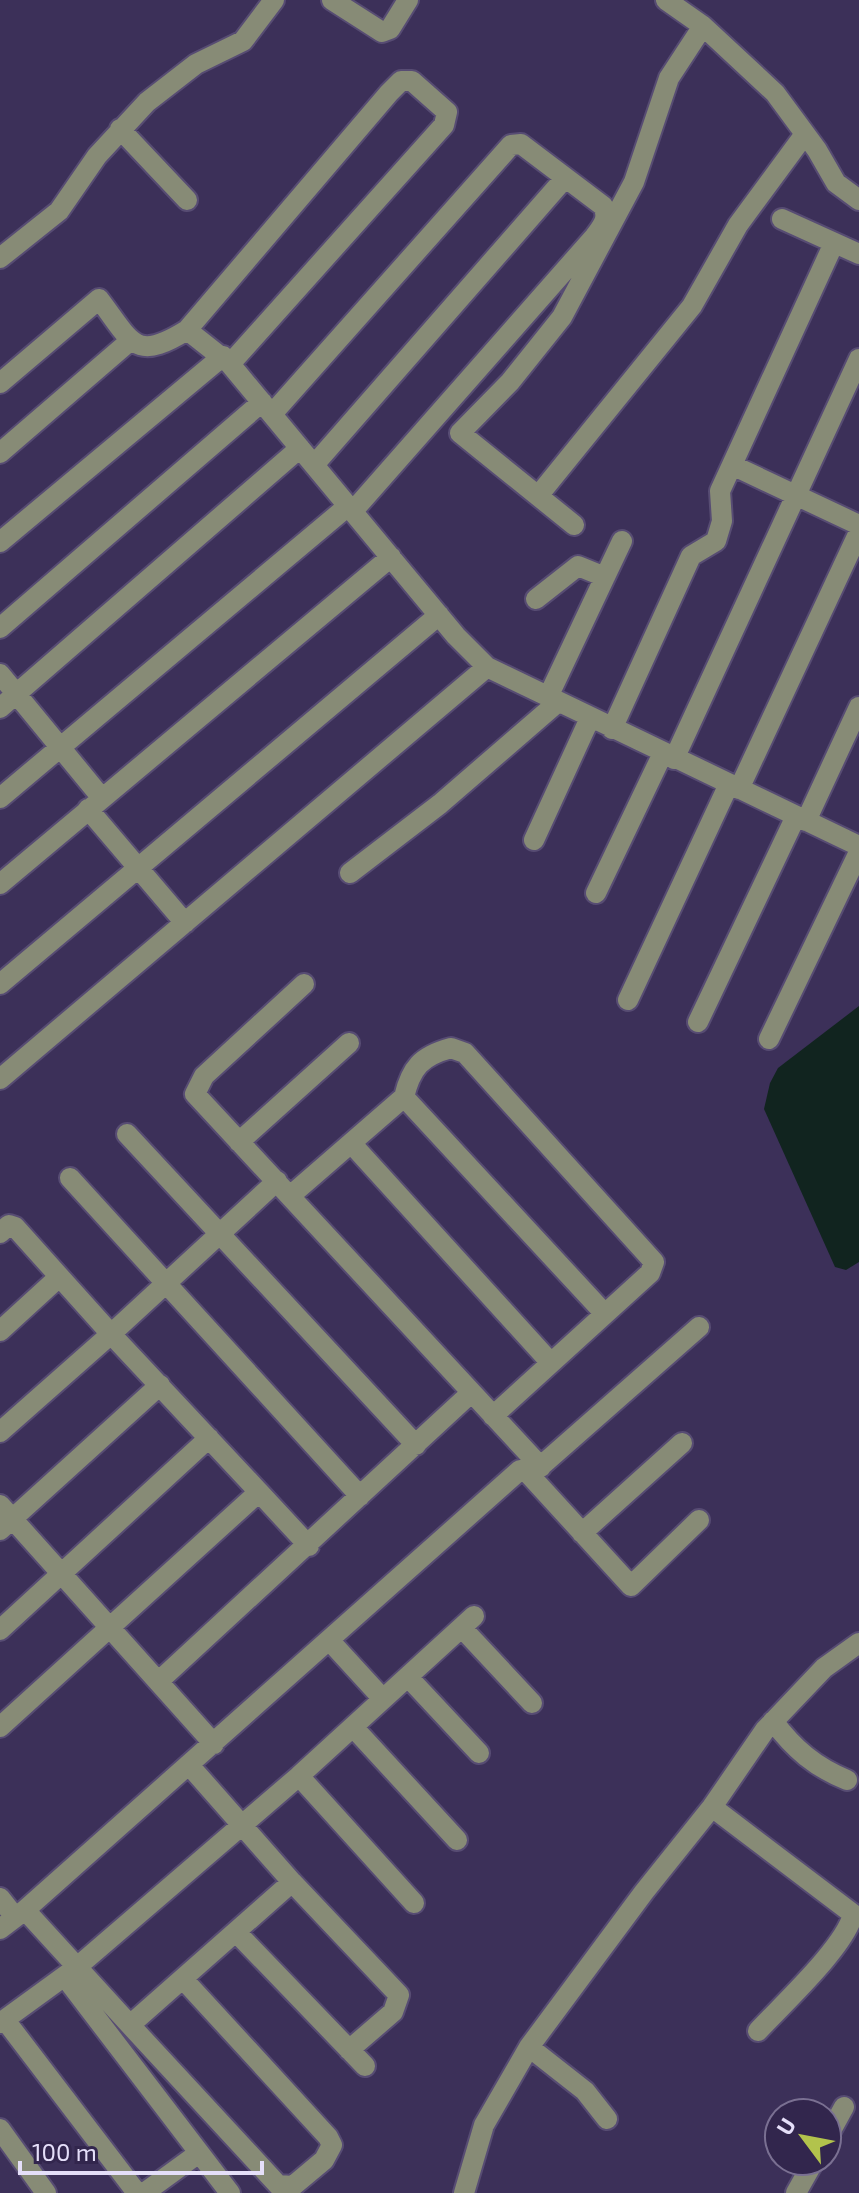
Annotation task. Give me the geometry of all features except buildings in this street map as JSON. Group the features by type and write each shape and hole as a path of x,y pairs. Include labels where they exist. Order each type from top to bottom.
{"street":[{"path":"0,258 59,211 120,129 147,102 196,64 243,41 274,0"},
{"path":"332,0 382,32 390,29 408,0"},
{"path":"666,0 703,26 775,93 836,183 859,200"},
{"path":"574,525 460,433 519,371 562,317 634,182 669,78 703,26"},
{"path":"0,383 99,299 131,340 143,346 159,347 187,330 401,81 412,81 447,112 444,125 226,360 0,542"},
{"path":"120,129 187,200"},
{"path":"538,496 692,306 738,225 805,134"},
{"path":"0,628 267,408 511,145 521,144 603,206 607,213 605,224 350,509 0,798"},
{"path":"314,465 565,178"},
{"path":"782,219 859,254"},
{"path":"612,729 691,556 716,541 722,521 720,491 834,243"},
{"path":"187,330 226,360 439,615 487,667 859,849 769,1039"},
{"path":"0,453 131,340"},
{"path":"596,893 669,756 797,497 859,359"},
{"path":"0,708 300,448"},
{"path":"734,466 859,525"},
{"path":"628,1000 859,532"},
{"path":"350,873 440,804 553,700 622,541"},
{"path":"0,884 391,557"},
{"path":"536,599 578,566 605,577"},
{"path":"0,984 439,615"},
{"path":"0,1079 487,667"},
{"path":"0,674 60,746 137,868 185,923"},
{"path":"698,1022 859,707"},
{"path":"534,840 590,718"},
{"path":"304,984 197,1086 195,1094 493,1416 582,1533 631,1586 699,1520"},
{"path":"239,1142 349,1043"},
{"path":"0,1432 222,1233 351,1143 404,1097 408,1078 422,1060 451,1048 465,1053 654,1262 650,1273 493,1416"},
{"path":"404,1097 605,1314"},
{"path":"127,1134 416,1445"},
{"path":"351,1143 551,1363"},
{"path":"70,1178 168,1281 360,1496"},
{"path":"0,1233 9,1225 15,1227 309,1546"},
{"path":"0,1331 59,1277"},
{"path":"14,1919 511,1477 520,1470 535,1471 699,1327"},
{"path":"160,1385 4,1518 63,1574 214,1744"},
{"path":"159,1681 309,1546 471,1393"},
{"path":"0,1630 209,1438"},
{"path":"582,1533 682,1443"},
{"path":"0,1727 259,1492"},
{"path":"137,2193 3,2022 71,1972 299,1776 468,1622 532,1703"},
{"path":"329,1640 383,1699"},
{"path":"464,2193 484,2125 529,2047 636,1902 712,1807 773,1721 824,1668 859,1643"},
{"path":"408,1677 479,1753"},
{"path":"773,1721 804,1757 825,1771 847,1780"},
{"path":"353,1727 457,1840"},
{"path":"189,1765 292,1882 399,1995 393,2012 349,2050"},
{"path":"299,1776 414,1903"},
{"path":"712,1807 853,1914 851,1922 822,1961 758,2031"},
{"path":"130,2025 292,1882"},
{"path":"0,1898 14,1919 130,2025 278,2185 293,2186 324,2160 332,2145 328,2137 183,1979"},
{"path":"236,1932 365,2066"},
{"path":"71,1972 230,2193"},
{"path":"529,2047 585,2091 607,2119"},
{"path":"0,2129 46,2193"},
{"path":"144,2193 199,2153"}],"shaded area":[{"path":"859,1006 859,1262 846,1270 835,1267 764,1109 770,1083 778,1068"}]}
